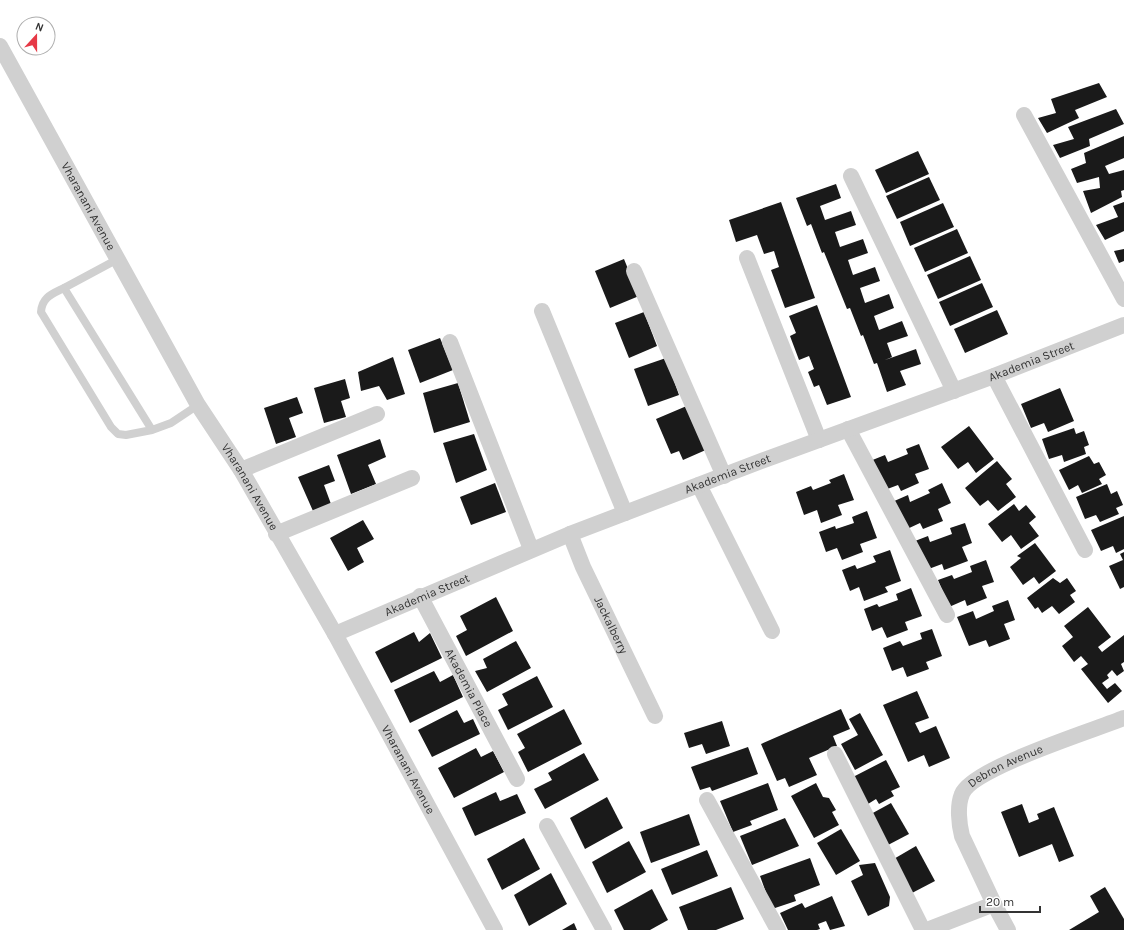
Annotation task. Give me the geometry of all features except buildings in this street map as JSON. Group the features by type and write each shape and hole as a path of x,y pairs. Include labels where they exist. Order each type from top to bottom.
{"street":[{"name":"Vharanani Avenue","path":"0,46 198,404 241,470 276,534 335,634 495,930"},
{"path":"1024,115 1124,299"},
{"path":"851,176 954,391"},
{"path":"747,258 819,440"},
{"path":"634,270 724,476"},
{"path":"542,311 625,513"},
{"name":"Akademia Street","path":"335,634 531,549 848,429 994,376 1124,325"},
{"path":"450,342 531,549"},
{"path":"994,376 1085,550"},
{"path":"241,470 377,414"},
{"path":"848,429 947,615"},
{"path":"276,534 412,478"},
{"path":"699,485 772,631"},
{"name":"Jackalberry","path":"570,534 583,567 655,716"},
{"name":"Akademia Place","path":"420,596 517,780"},
{"name":"Debron Avenue","path":"1008,930 962,836 959,824 962,793 975,779 1000,766 1124,718"},
{"path":"834,754 923,930"},
{"path":"707,800 778,930"},
{"path":"547,826 604,930"},
{"path":"927,930 994,904"}],"lane":[{"path":"118,259 46,298 41,312 111,427 118,434 126,435 152,430 171,423 198,404"},
{"path":"64,288 152,430"}]}
